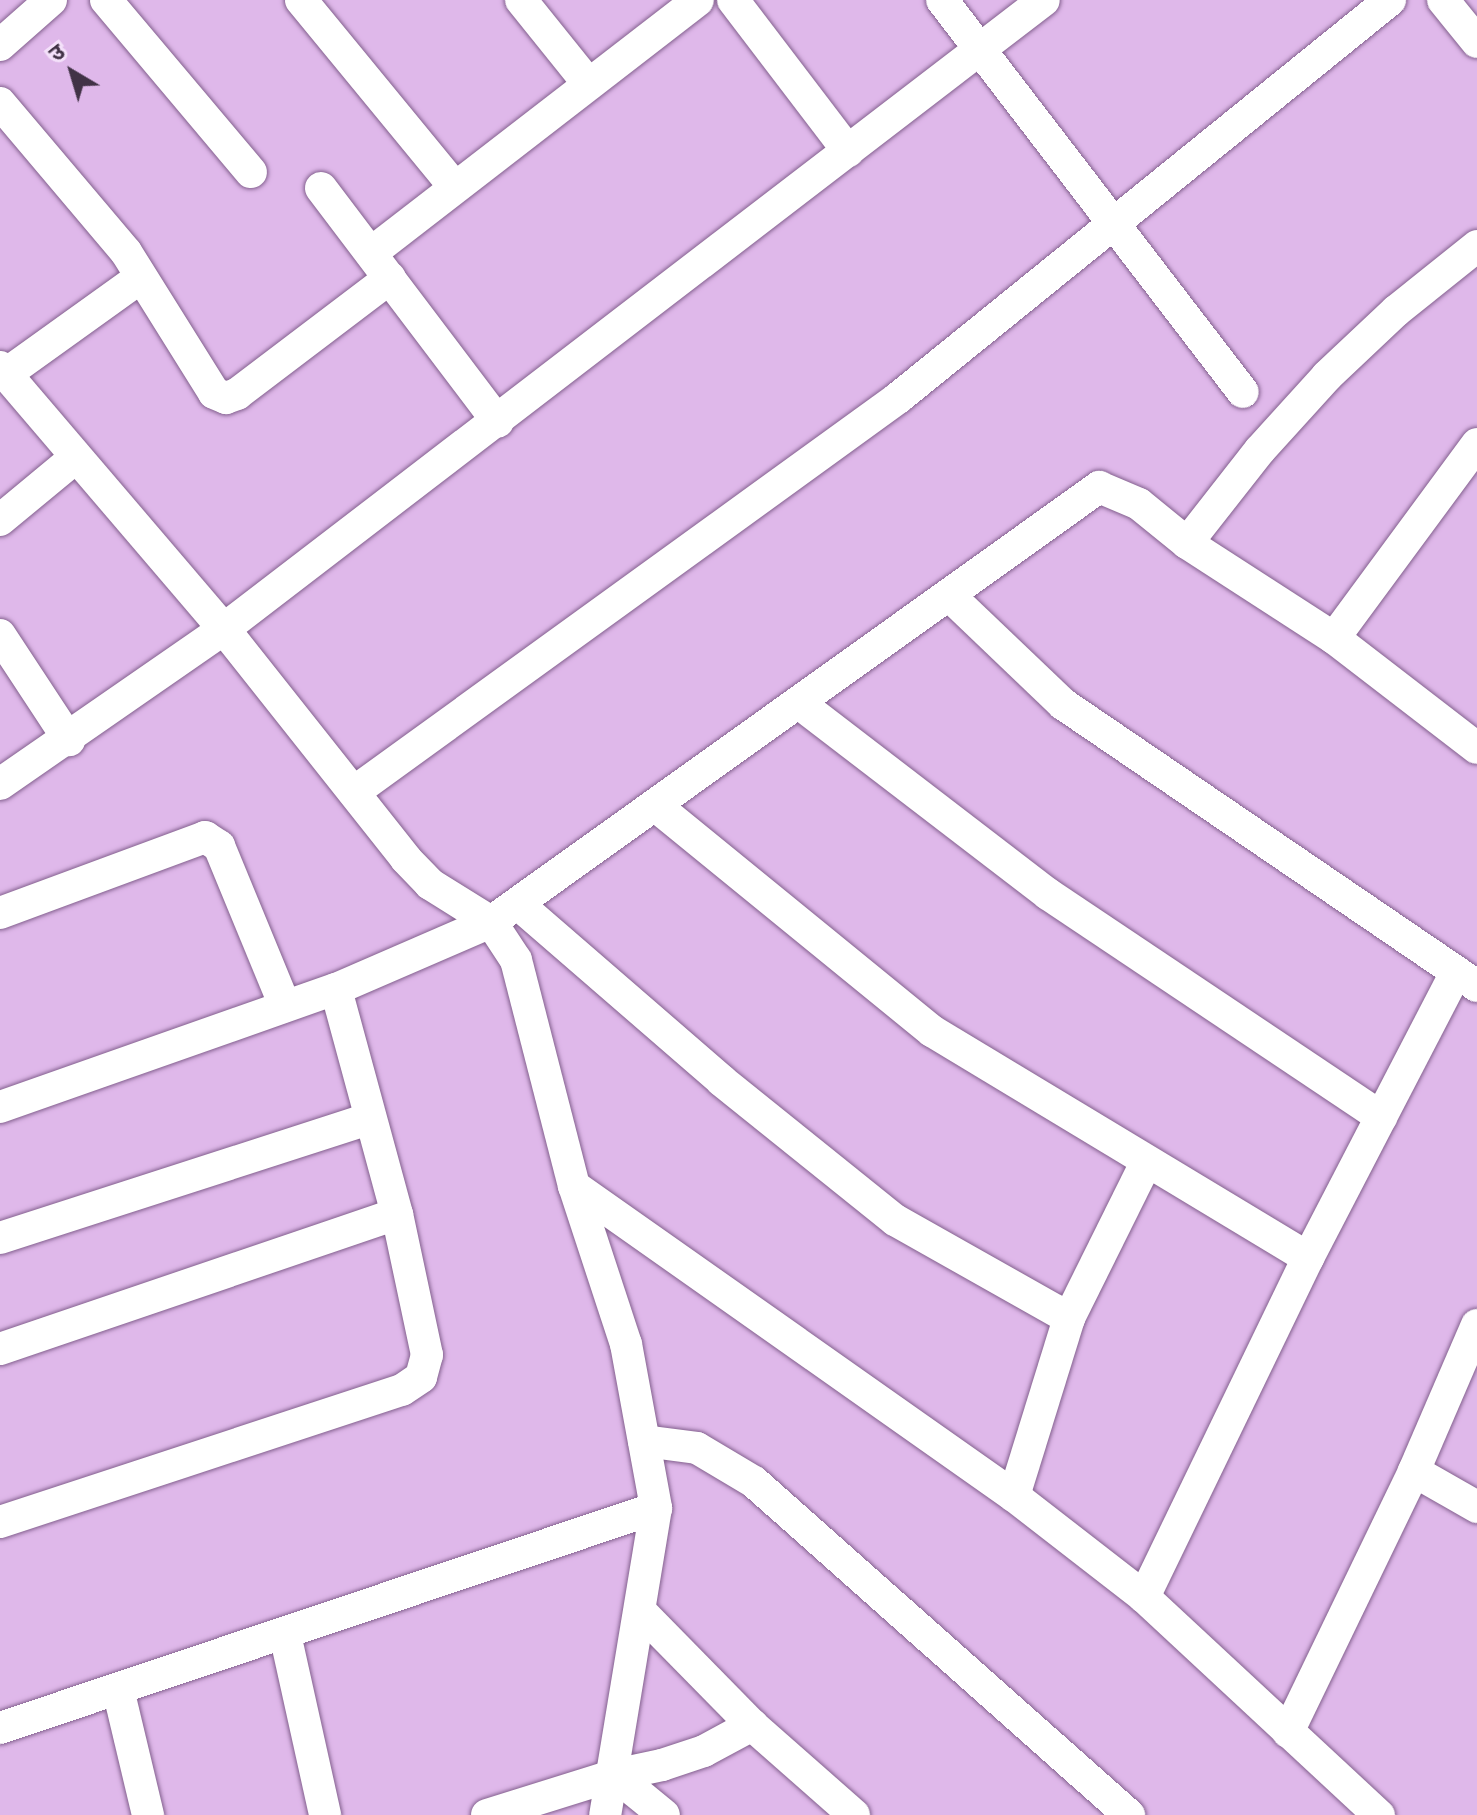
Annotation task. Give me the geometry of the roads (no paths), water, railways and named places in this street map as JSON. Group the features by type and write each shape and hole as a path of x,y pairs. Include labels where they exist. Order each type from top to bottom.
{"street":[{"path":"0,45 51,0"},
{"path":"106,0 251,172"},
{"path":"301,0 453,185"},
{"path":"521,0 587,82"},
{"path":"0,103 126,252 214,393 226,398 381,265 453,185 698,0"},
{"path":"733,0 848,151"},
{"path":"942,0 1243,392"},
{"path":"0,784 69,740 224,629 498,422 1044,0"},
{"path":"354,792 823,455 1390,0"},
{"path":"1443,0 1477,42"},
{"path":"321,188 498,422"},
{"path":"1187,543 1260,450 1327,376 1396,311 1477,246"},
{"path":"141,277 3,371 224,629 430,884 491,922 506,940 525,984 574,1186 626,1344 656,1508 615,1775 605,1815"},
{"path":"1334,638 1477,444"},
{"path":"0,520 75,458"},
{"path":"0,1107 336,989 491,922 951,597 1099,487 1139,504 1187,543 1334,638 1477,748"},
{"path":"951,597 1063,704 1467,979 1381,1117 1308,1258 1144,1597"},
{"path":"0,635 69,740"},
{"path":"799,703 1048,894 1381,1117"},
{"path":"656,806 932,1031 1308,1258"},
{"path":"0,913 205,837 219,846 285,1006"},
{"path":"518,904 722,1081 895,1220 1069,1318"},
{"path":"0,1522 412,1385 421,1377 427,1355 397,1214 368,1119 336,989"},
{"path":"0,1238 368,1119"},
{"path":"1014,1496 1069,1318 1146,1163"},
{"path":"574,1186 1014,1496 1144,1597 1379,1815"},
{"path":"0,1349 397,1214"},
{"path":"1288,1732 1414,1471 1477,1325"},
{"path":"644,1441 697,1448 754,1482 1129,1815"},
{"path":"1414,1471 1477,1507"},
{"path":"0,1728 656,1508"},
{"path":"641,1612 752,1725 854,1815"},
{"path":"285,1634 325,1815"},
{"path":"118,1689 148,1815"},
{"path":"487,1815 704,1751 752,1725"},
{"path":"615,1775 664,1815"}]}
